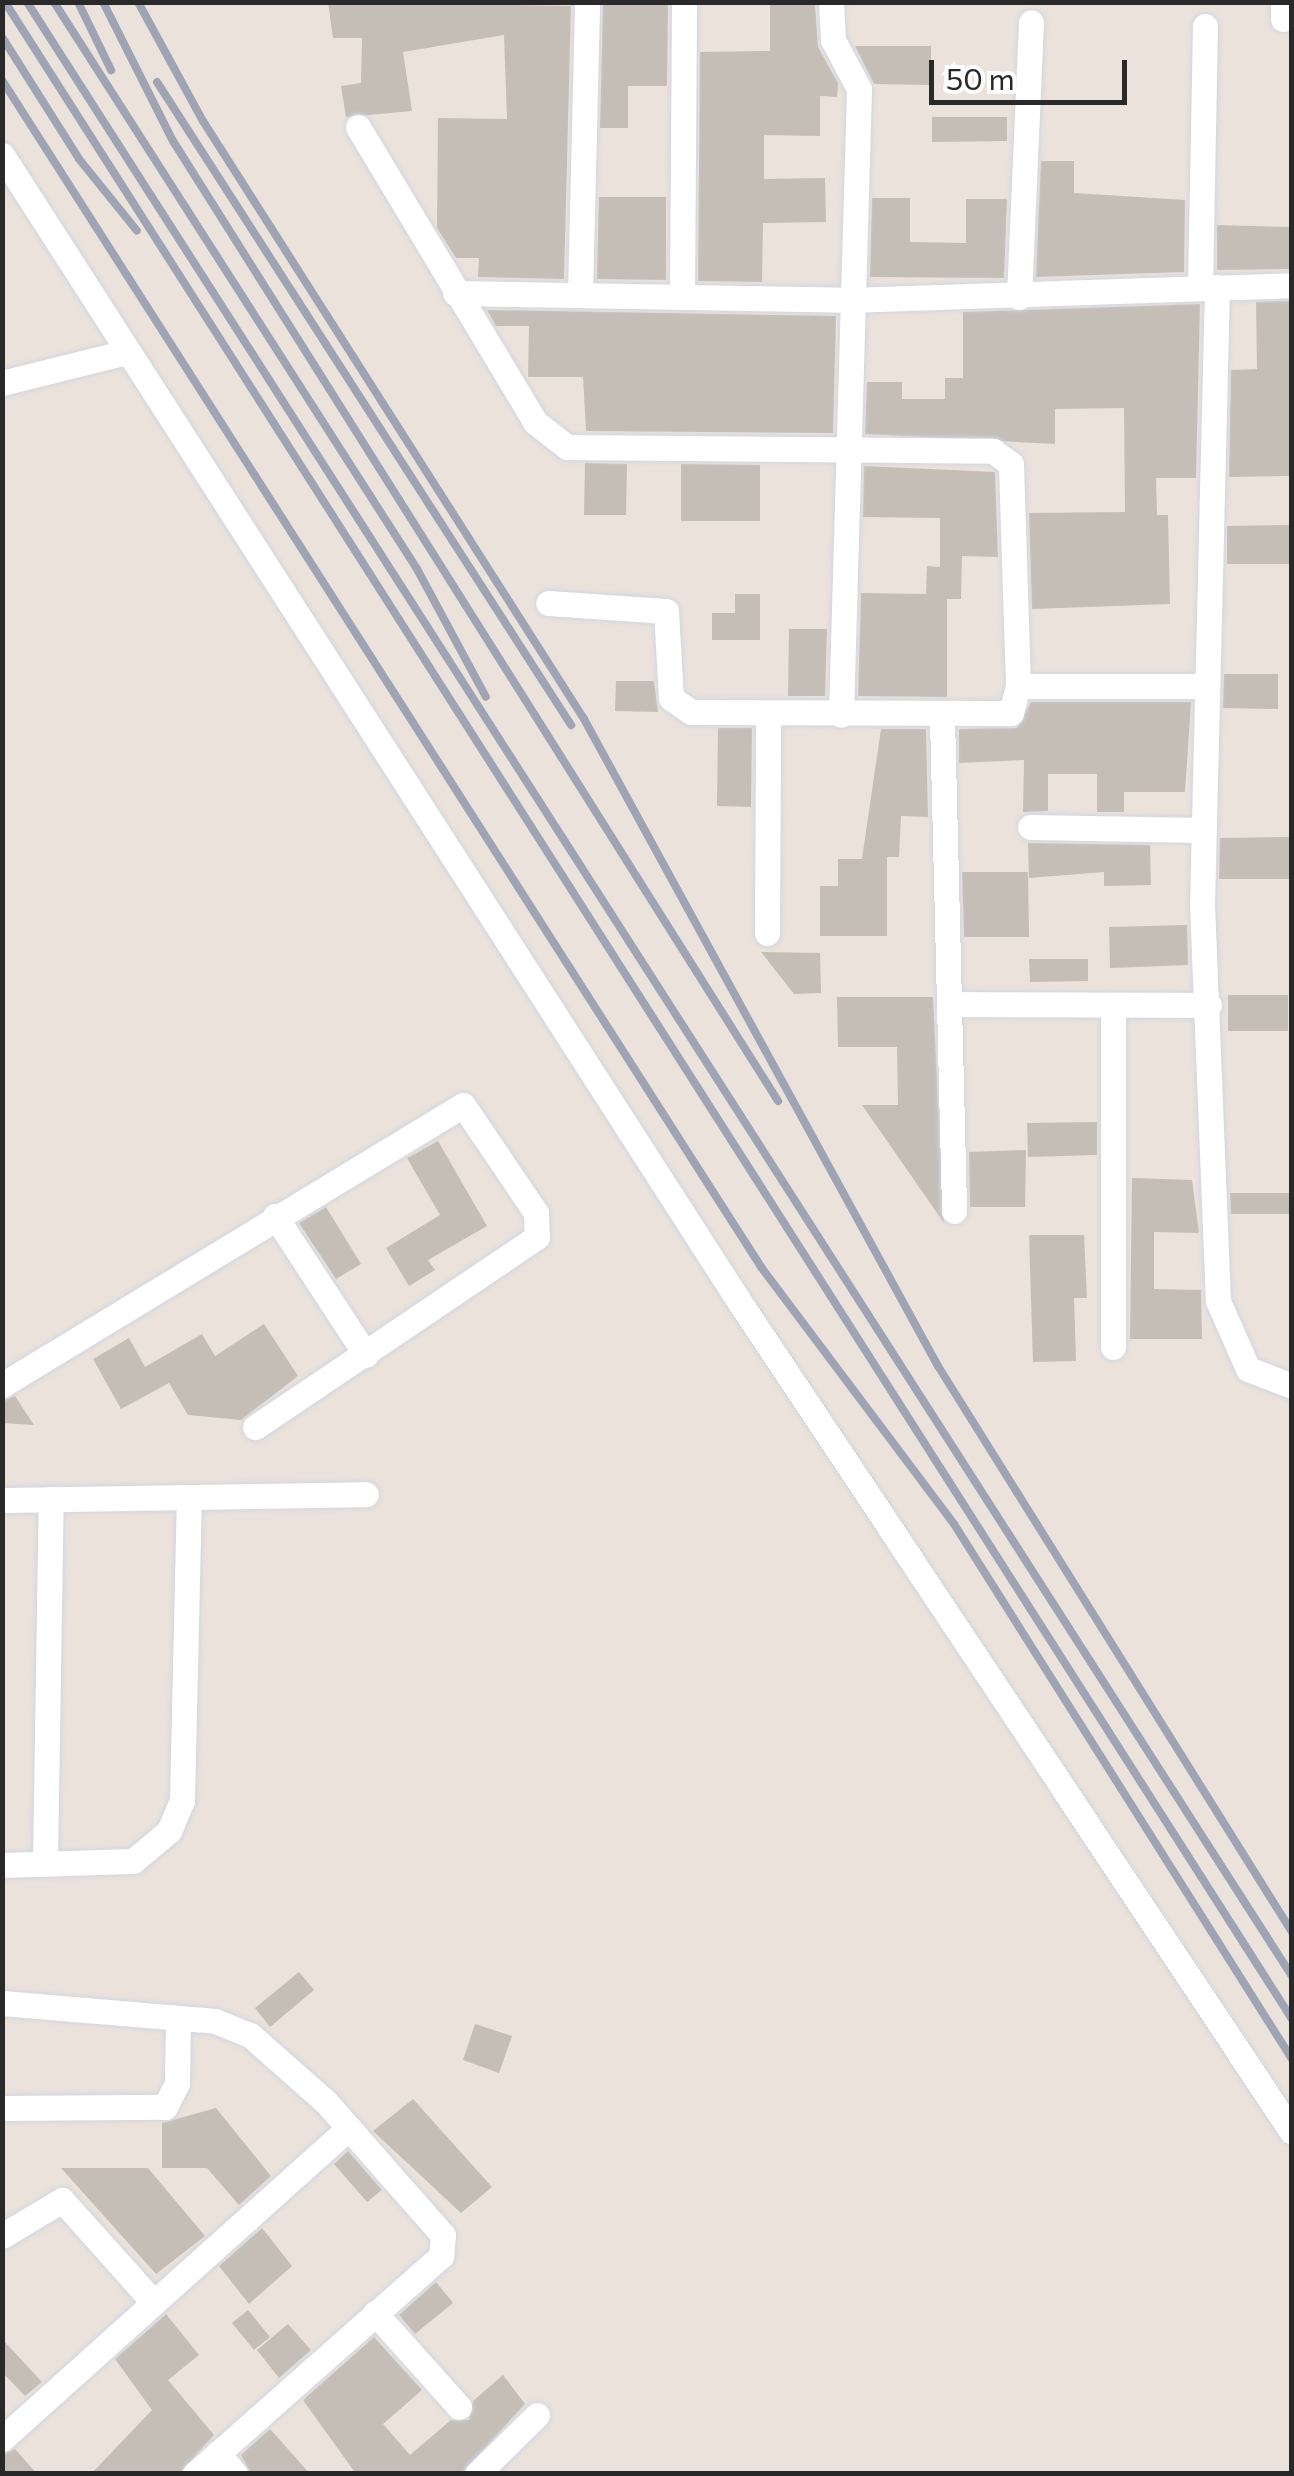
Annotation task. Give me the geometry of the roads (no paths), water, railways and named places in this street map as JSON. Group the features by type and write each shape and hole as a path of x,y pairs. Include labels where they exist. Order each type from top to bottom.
{"street":[{"path":"580,294 587,2"},
{"path":"682,295 684,2"},
{"path":"831,2 833,40 859,89 848,300 841,715"},
{"path":"1019,296 1031,22"},
{"path":"1204,26 1209,286 1203,830 1218,1301 1248,1369 1292,1386"},
{"path":"358,126 535,422 567,446 992,450 1011,464 1018,686 1011,713 942,717 768,715 678,708 669,620 658,606 548,603"},
{"path":"2,155 735,1295 1292,2132"},
{"path":"456,293 848,300 1292,285"},
{"path":"2,383 126,352"},
{"path":"1018,686 1204,686"},
{"path":"767,933 768,715"},
{"path":"942,717 954,1211"},
{"path":"1030,828 1203,830"},
{"path":"949,1004 1209,1005"},
{"path":"1113,1005 1113,1347"},
{"path":"2,1385 441,1110 463,1104 476,1114 536,1214 537,1238 255,1427"},
{"path":"274,1216 366,1355"},
{"path":"2,1500 366,1494"},
{"path":"2,1865 133,1861 169,1831 182,1802 189,1497"},
{"path":"46,1864 51,1499"},
{"path":"2,2003 178,2018 250,2034 349,2128 446,2246 195,2474"},
{"path":"2,2108 164,2107 177,2083 178,2018"},
{"path":"2,2439 349,2128"},
{"path":"2,2236 62,2200 154,2304"},
{"path":"375,2314 459,2408"},
{"path":"477,2474 537,2415"},
{"path":"218,2453 236,2474"}],"railway":[{"path":"5,2 1292,2019"},
{"path":"27,2 1292,1976"},
{"path":"54,2 417,569 486,697"},
{"path":"78,2 111,70"},
{"path":"103,2 173,141 778,1101"},
{"path":"138,2 203,121 584,719 938,1366 1292,1932"},
{"path":"2,37 79,159 137,231"},
{"path":"2,80 761,1267 954,1524 1292,2059"},
{"path":"157,82 571,725"}]}
